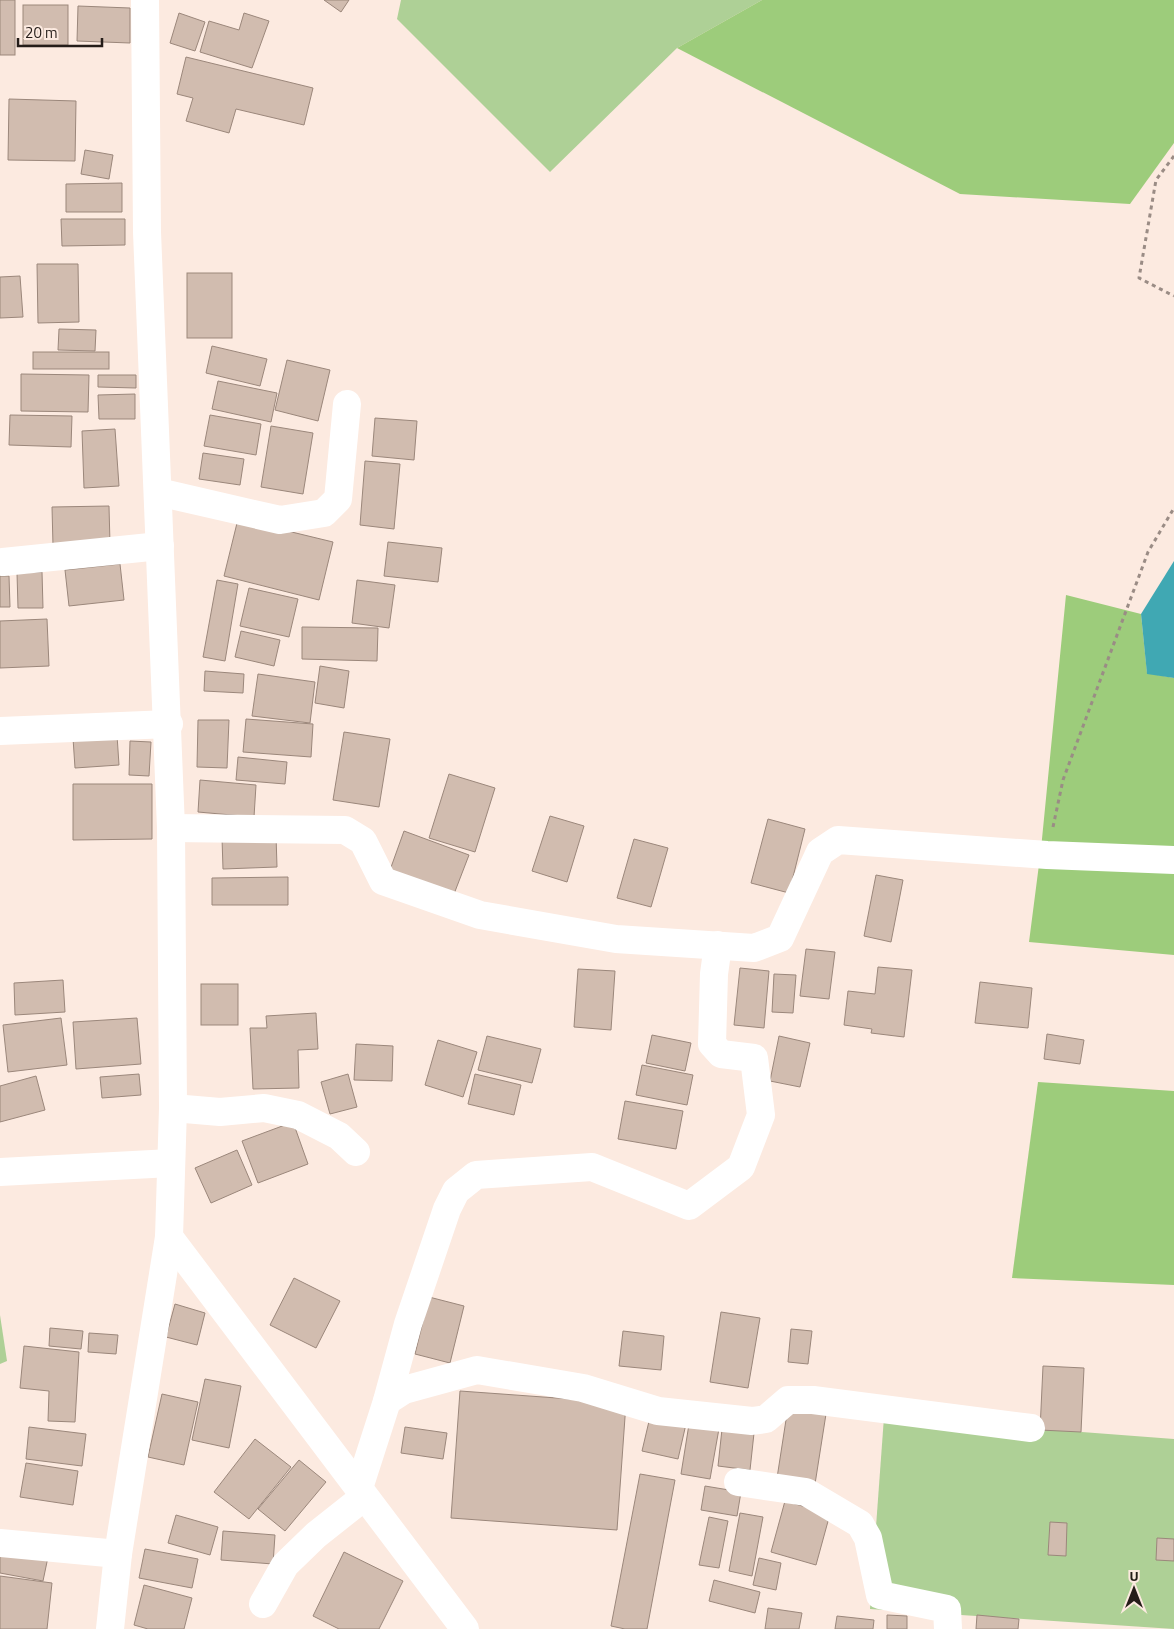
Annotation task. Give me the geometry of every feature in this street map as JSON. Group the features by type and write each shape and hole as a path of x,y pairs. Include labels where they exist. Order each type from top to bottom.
{"street":[{"path":"110,1629 118,1554 169,1237 172,1163 172,828 147,232 145,0"},
{"path":"158,492 280,520 324,514 338,499 347,404"},
{"path":"4,562 160,546"},
{"path":"0,731 169,724"},
{"path":"172,828 344,830 363,842 383,882 480,915 616,939 754,948 780,938 820,852 838,840 1047,855 1174,860"},
{"path":"263,1604 285,1565 362,1493 408,1324 447,1209 456,1191 476,1176 592,1167 689,1206 741,1167 761,1115 754,1058 720,1054 712,1044 714,974 718,946"},
{"path":"173,1108 220,1112 264,1108 298,1115 339,1136 356,1152"},
{"path":"0,1172 172,1163"},
{"path":"169,1237 465,1629"},
{"path":"387,1401 404,1390 477,1370 583,1388 658,1410 752,1421 766,1419 788,1400 813,1400 1031,1428"},
{"path":"738,1482 806,1492 860,1524 868,1538 880,1595 948,1609 948,1629"},
{"path":"0,1543 118,1554"}],"path":[{"path":"1174,156 1156,180 1139,278 1174,296"},
{"path":"1047,855 1062,780 1148,552 1174,508"}],"green space":[{"path":"401,0 762,0 677,48 550,172 397,19"},
{"path":"762,0 1174,0 1174,143 1130,204 960,194 677,48"},
{"path":"1066,595 1141,614 1147,673 1174,678 1174,955 1029,942 1041,849"},
{"path":"1038,1082 1174,1091 1174,1285 1012,1278"},
{"path":"0,1315 7,1361 0,1364"},
{"path":"884,1417 1174,1439 1174,1629 870,1609"}],"water":[{"path":"1174,561 1174,678 1147,674 1141,614"}],"building":[{"path":"0,0 15,0 15,55 0,55"},
{"path":"324,0 349,0 341,12"},
{"path":"23,5 68,5 68,45 23,45"},
{"path":"78,6 130,8 130,43 77,41"},
{"path":"179,13 205,22 195,51 170,43"},
{"path":"244,13 269,21 252,68 200,52 209,21 239,30"},
{"path":"186,57 313,88 304,125 236,109 229,133 186,121 193,98 177,94"},
{"path":"9,99 76,101 75,161 8,160"},
{"path":"85,150 113,155 109,179 81,174"},
{"path":"122,183 122,212 66,212 66,184"},
{"path":"61,219 125,219 125,245 62,246"},
{"path":"37,264 78,264 79,322 38,323"},
{"path":"187,273 232,273 232,338 187,338"},
{"path":"20,276 23,317 0,318 0,277"},
{"path":"59,329 96,330 95,351 58,350"},
{"path":"212,346 267,359 260,386 206,373"},
{"path":"33,352 109,352 109,369 33,369"},
{"path":"287,360 330,370 318,421 275,410"},
{"path":"21,374 89,375 88,412 21,411"},
{"path":"98,375 136,375 136,388 98,387"},
{"path":"218,381 277,393 271,422 212,409"},
{"path":"135,394 135,419 99,419 98,395"},
{"path":"10,415 72,416 71,447 9,445"},
{"path":"210,415 261,424 256,455 204,446"},
{"path":"375,418 417,421 414,460 372,456"},
{"path":"271,426 313,433 303,494 261,487"},
{"path":"115,429 119,486 84,488 82,431"},
{"path":"203,453 244,459 240,485 199,479"},
{"path":"365,461 400,464 394,529 360,525"},
{"path":"109,506 110,544 53,546 52,507"},
{"path":"238,519 333,542 319,600 224,576"},
{"path":"388,542 442,548 438,582 384,576"},
{"path":"120,564 124,600 69,606 65,570"},
{"path":"42,572 43,608 18,608 17,573"},
{"path":"0,576 9,576 10,607 0,607"},
{"path":"217,580 238,584 225,661 203,657"},
{"path":"357,580 395,585 389,628 352,623"},
{"path":"249,588 298,599 289,637 240,626"},
{"path":"47,619 49,666 0,668 0,621"},
{"path":"302,627 378,628 377,661 302,659"},
{"path":"241,631 280,640 274,666 235,657"},
{"path":"320,666 349,671 344,708 315,703"},
{"path":"205,671 244,674 243,693 204,691"},
{"path":"258,674 315,682 310,723 252,716"},
{"path":"246,719 313,724 311,757 243,752"},
{"path":"198,720 229,720 227,768 197,767"},
{"path":"344,732 390,739 379,807 333,800"},
{"path":"117,735 119,765 75,768 73,738"},
{"path":"130,741 151,742 149,776 129,775"},
{"path":"238,757 287,762 285,784 236,780"},
{"path":"449,774 495,788 475,852 429,838"},
{"path":"200,780 256,785 254,817 198,812"},
{"path":"73,784 152,784 152,839 73,840"},
{"path":"550,816 584,826 567,882 532,871"},
{"path":"768,819 805,829 789,893 751,883"},
{"path":"404,831 469,855 454,894 390,870"},
{"path":"276,835 277,867 223,869 222,838"},
{"path":"634,839 668,848 651,907 617,898"},
{"path":"876,875 903,880 891,942 864,936"},
{"path":"288,877 288,905 212,905 212,878"},
{"path":"806,949 835,952 829,999 800,996"},
{"path":"878,967 912,970 904,1037 871,1033 872,1029 844,1025 848,991 875,994"},
{"path":"740,968 769,971 764,1028 734,1025"},
{"path":"578,969 615,971 611,1030 574,1027"},
{"path":"774,974 796,975 793,1013 772,1012"},
{"path":"63,980 65,1012 15,1015 14,983"},
{"path":"980,982 1032,988 1028,1028 975,1023"},
{"path":"201,984 238,984 238,1025 201,1025"},
{"path":"316,1013 318,1049 298,1050 299,1088 253,1089 250,1028 267,1028 266,1016"},
{"path":"61,1018 67,1065 8,1072 3,1025"},
{"path":"137,1018 141,1064 76,1069 73,1022"},
{"path":"1047,1034 1084,1040 1080,1064 1044,1059"},
{"path":"652,1035 691,1043 685,1071 646,1063"},
{"path":"487,1036 541,1049 532,1083 478,1070"},
{"path":"779,1036 810,1043 800,1087 770,1081"},
{"path":"438,1040 477,1052 463,1097 425,1085"},
{"path":"356,1044 393,1046 392,1081 354,1080"},
{"path":"642,1065 693,1075 687,1105 636,1095"},
{"path":"139,1074 141,1095 102,1098 100,1077"},
{"path":"348,1074 357,1107 330,1114 321,1082"},
{"path":"475,1074 521,1085 514,1115 468,1104"},
{"path":"36,1076 45,1110 0,1122 0,1086"},
{"path":"625,1101 683,1111 676,1149 618,1139"},
{"path":"293,1122 308,1164 258,1183 242,1141"},
{"path":"237,1150 252,1185 211,1203 195,1168"},
{"path":"294,1278 340,1301 316,1348 270,1325"},
{"path":"429,1297 464,1306 450,1363 415,1354"},
{"path":"175,1304 205,1313 197,1345 166,1337"},
{"path":"721,1312 760,1318 748,1388 710,1382"},
{"path":"50,1328 83,1331 81,1349 49,1346"},
{"path":"791,1329 812,1331 808,1364 788,1362"},
{"path":"623,1331 664,1336 661,1370 619,1366"},
{"path":"89,1333 118,1335 116,1354 88,1352"},
{"path":"24,1346 79,1352 75,1422 48,1421 49,1391 20,1388"},
{"path":"1043,1366 1084,1368 1081,1432 1040,1430"},
{"path":"205,1379 241,1386 229,1448 192,1440"},
{"path":"460,1391 626,1403 617,1530 451,1518"},
{"path":"162,1394 198,1402 184,1465 148,1457"},
{"path":"788,1407 826,1414 815,1484 777,1478"},
{"path":"650,1417 686,1424 678,1459 642,1451"},
{"path":"690,1418 720,1423 710,1479 681,1474"},
{"path":"723,1420 755,1424 750,1470 718,1466"},
{"path":"29,1427 86,1434 82,1466 26,1459"},
{"path":"405,1427 447,1433 443,1459 401,1453"},
{"path":"255,1439 291,1467 249,1519 214,1492"},
{"path":"299,1460 326,1482 285,1531 258,1509"},
{"path":"26,1463 78,1471 73,1505 20,1497"},
{"path":"640,1474 675,1480 647,1629 625,1629 611,1626"},
{"path":"705,1486 741,1492 737,1516 701,1510"},
{"path":"785,1501 830,1514 816,1565 771,1552"},
{"path":"740,1513 763,1517 752,1576 729,1571"},
{"path":"176,1515 218,1527 210,1555 168,1543"},
{"path":"709,1517 728,1521 719,1568 699,1565"},
{"path":"1050,1522 1067,1523 1066,1556 1048,1555"},
{"path":"223,1531 275,1535 273,1564 221,1560"},
{"path":"1157,1538 1174,1539 1174,1561 1156,1560"},
{"path":"0,1548 48,1557 43,1581 0,1573"},
{"path":"145,1549 198,1559 192,1588 139,1578"},
{"path":"344,1552 403,1581 379,1629 339,1629 313,1616"},
{"path":"759,1558 781,1563 776,1590 753,1585"},
{"path":"0,1576 52,1583 47,1629 0,1629"},
{"path":"714,1580 760,1592 755,1613 709,1601"},
{"path":"144,1585 192,1598 184,1629 148,1629 134,1625"},
{"path":"768,1608 802,1613 799,1629 765,1629"},
{"path":"887,1615 907,1616 907,1629 887,1629"},
{"path":"977,1615 1019,1619 1018,1629 976,1629"},
{"path":"837,1616 874,1620 873,1629 835,1629"}]}
